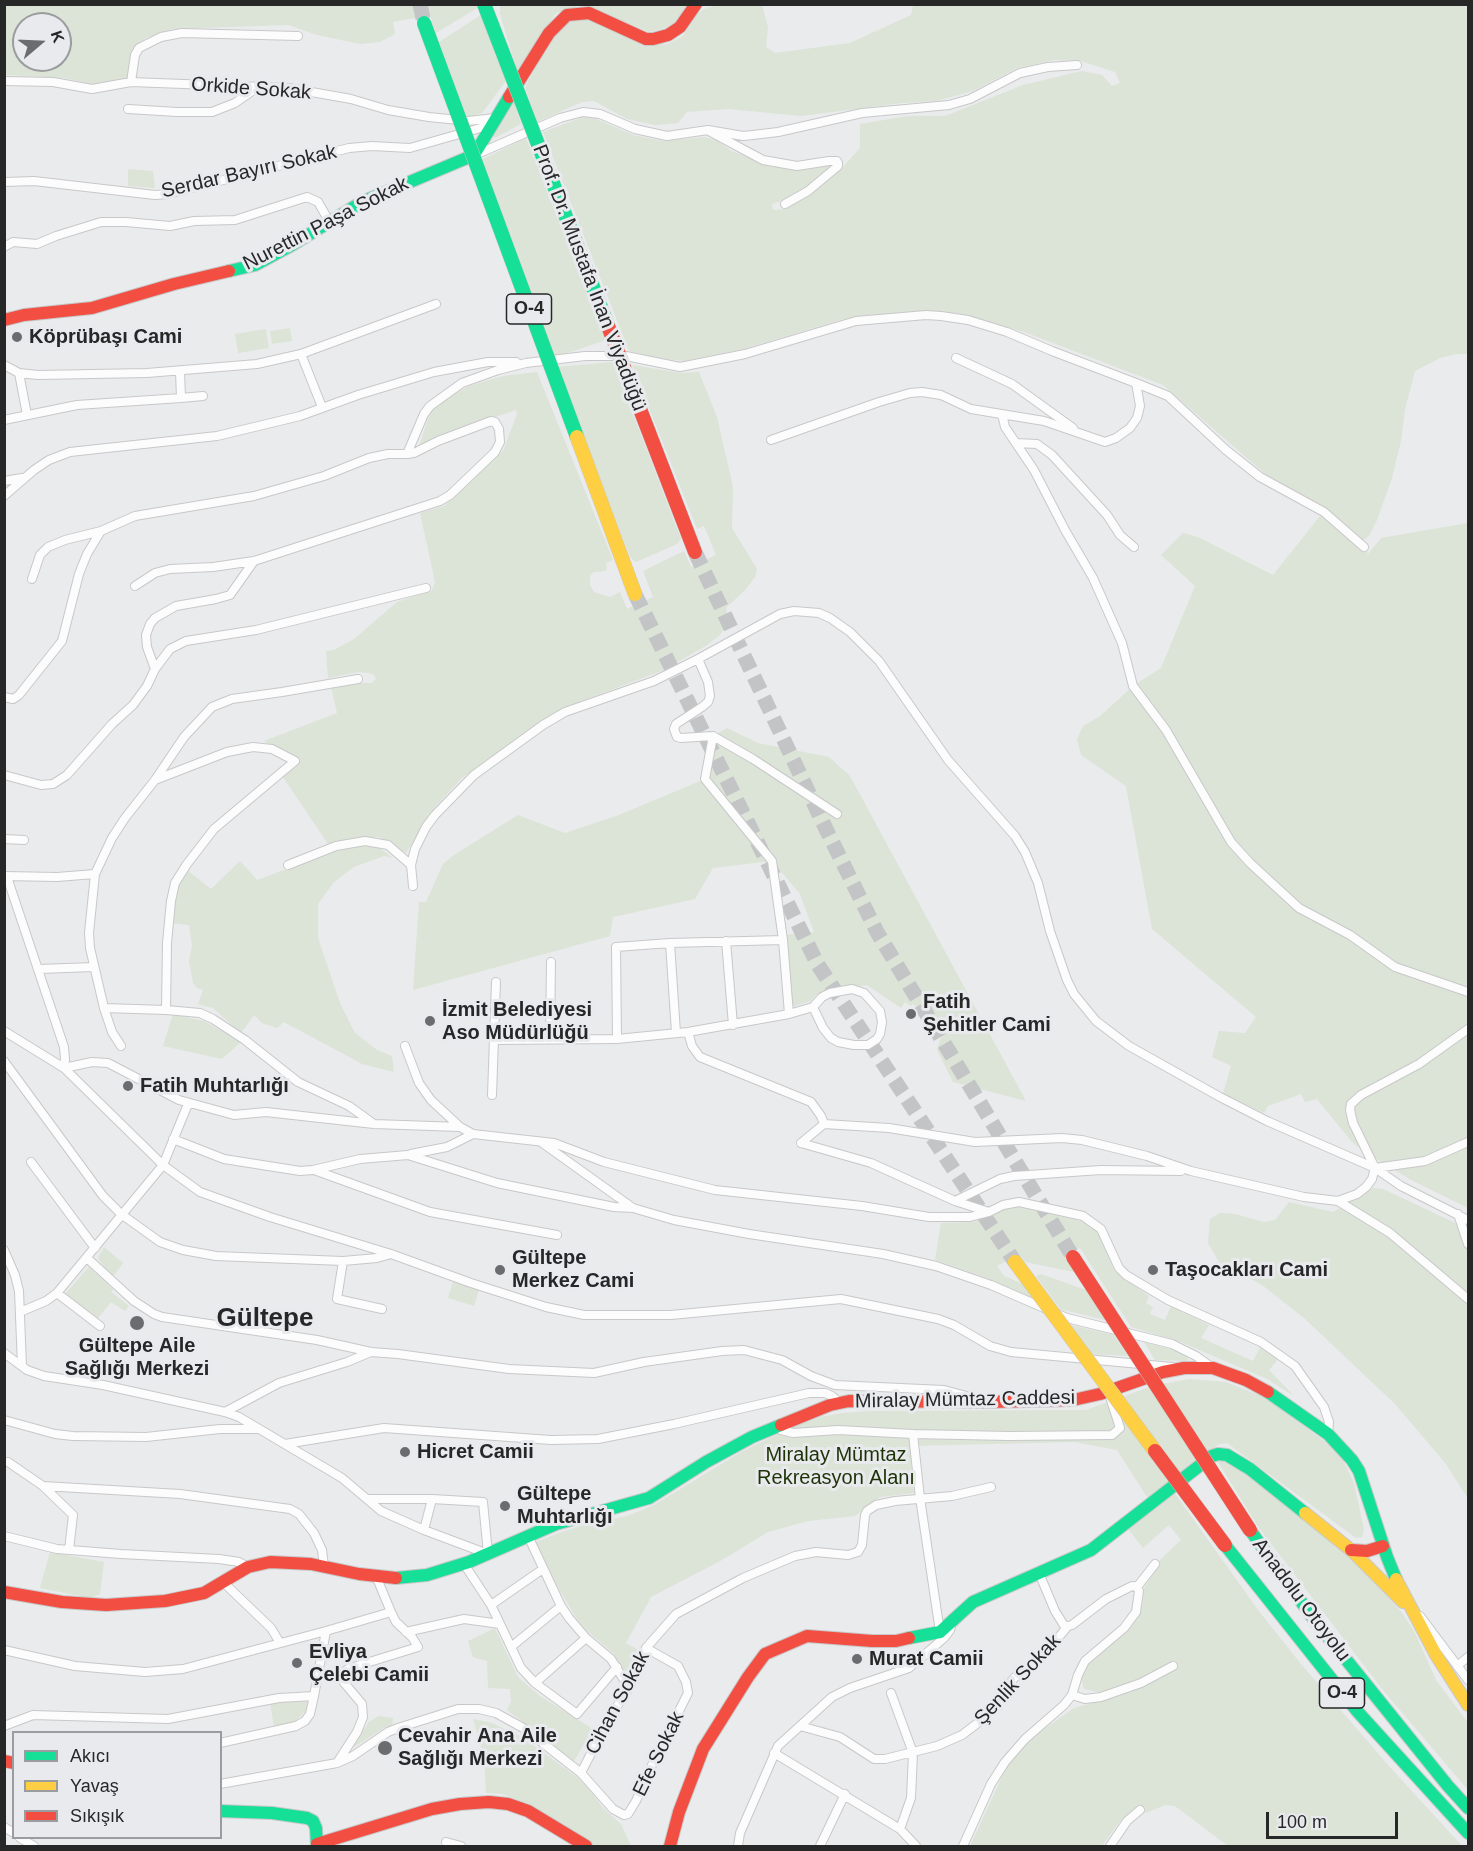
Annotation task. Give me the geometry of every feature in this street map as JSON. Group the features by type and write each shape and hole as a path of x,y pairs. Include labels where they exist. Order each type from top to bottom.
{"main road":[{"name":"Prof. Dr. Mustafa İnan Viyadüğü","path":"484,4 694,552"},
{"path":"474,155 549,33 567,15 589,13 600,16 646,39 653,39 668,35 680,27 696,4"},
{"name":"O-4","path":"424,23 634,594"},
{"name":"Nurettin Paşa Sokak","path":"4,320 24,315 92,308 189,280 245,268 272,256 329,221 390,189 474,155"},
{"name":"Anadolu Otoyolu","path":"1073,1257 1250,1530 1342,1656 1468,1808"},
{"name":"Anadolu Otoyolu","path":"1016,1262 1224,1545 1298,1639 1357,1711 1468,1833"},
{"name":"Miralay Mümtaz Caddesi","path":"4,1592 62,1602 106,1605 179,1598 204,1593 248,1567 270,1562 324,1566 376,1576 415,1577 464,1564 572,1519 649,1498 721,1453 778,1425 814,1410 840,1403 873,1400 988,1402 1073,1400 1108,1391 1163,1372 1184,1368 1213,1368"},
{"path":"1213,1368 1261,1386 1328,1434 1346,1452 1356,1466 1383,1546 1402,1592 1436,1655 1468,1705"},
{"path":"670,1846 679,1812 703,1749 765,1654 807,1636 884,1641 921,1637 940,1632 974,1602 1091,1550 1212,1456 1222,1454 1250,1468 1351,1550 1412,1612"},
{"path":"1351,1550 1367,1551 1383,1546"},
{"path":"222,1811 272,1813 307,1818 313,1821 316,1828 317,1845 432,1809 460,1804 508,1804 528,1811 586,1846"}],"street":[{"path":"131,82 135,55 139,48 161,37 182,33 298,36"},
{"path":"474,155 560,118 583,112 600,114 635,129 667,136 706,130 753,135 778,132 862,113 939,107 970,99 1020,73 1077,65"},
{"name":"Orkide Sokak","path":"4,81 53,82 92,89 131,82 304,90 429,117 493,121"},
{"path":"128,110 212,112 235,104 258,87"},
{"name":"Serdar Bayırı Sokak","path":"4,182 34,182 155,195 168,194 349,148 372,146 410,148 493,121"},
{"path":"706,130 763,160 797,166 837,161 838,166 808,191 785,204"},
{"path":"4,247 13,242 37,244 101,222 170,226 194,221 235,220 307,197 318,202 329,221"},
{"path":"4,365 19,373 61,375 180,371 257,364 301,354 436,304"},
{"path":"4,496 23,478 49,460 70,453 218,436 290,419 434,372 488,362 526,363 585,356 626,356 680,367 745,354 856,321 926,315 955,317 1007,332 1168,396 1226,450 1260,477 1324,512 1364,547"},
{"path":"301,354 322,407"},
{"path":"956,358 1012,384 1080,434"},
{"path":"407,454 424,414 441,397 472,379 526,363"},
{"path":"180,371 181,398"},
{"path":"19,373 27,415"},
{"path":"771,440 879,402 909,393 922,392 941,395 971,409 1044,421 1105,442 1130,428 1137,418 1140,406 1136,382"},
{"path":"4,420 92,403 203,396"},
{"path":"1002,414 1005,427 1034,470 1093,578 1122,643 1133,686 1166,730 1222,830 1238,850 1299,908 1350,935 1388,963 1468,992"},
{"path":"32,579 39,555 48,547 101,531 135,516 254,496 324,476 369,458 388,454 414,453 438,441 491,421 495,422 499,429 500,442 495,452 444,499 254,561 213,567 170,569 155,573 135,586"},
{"path":"1017,443 1036,444 1052,455 1107,515 1120,535 1134,547"},
{"path":"4,481 23,478"},
{"path":"4,697 13,699 19,695 62,641 79,574 87,554 101,531"},
{"path":"155,669 146,641 147,630 155,618 176,606 230,595 254,561"},
{"path":"4,775 41,785 59,782 140,698 155,669 170,649 186,641 256,630 426,588"},
{"path":"413,886 411,865 415,849 426,827 447,801 474,776 543,725 565,712 654,681 770,618 794,611 819,613 850,632 879,661 948,760 1004,822 1020,844 1038,883 1050,931 1067,980 1074,994 1096,1021 1129,1046 1220,1097 1267,1121 1375,1168 1401,1186 1468,1220"},
{"path":"698,659 708,682 710,696 708,702 702,707 676,724 675,733 681,738 713,736 753,759 837,814"},
{"path":"121,1046 112,1032 104,1008 89,933 95,874 112,838 184,737 205,713 222,702 244,696 358,679"},
{"path":"713,736 705,779 772,861 783,940 789,1014"},
{"path":"155,780 227,752 253,747 266,747 295,761 214,829 175,883 167,943 166,1010"},
{"path":"4,839 24,840"},
{"path":"288,865 336,846 365,841 388,845 411,865"},
{"path":"64,1068 64,1047 6,877 57,878 95,874"},
{"path":"617,1039 616,947 783,940"},
{"path":"726,941 733,1025"},
{"path":"670,943 676,1033"},
{"path":"550,1039 551,963"},
{"path":"39,969 94,967"},
{"path":"492,1095 496,982"},
{"path":"493,1040 617,1039 688,1032 813,1008 822,997 830,993 852,989 859,990 870,998 880,1011 881,1029 877,1039 868,1045 838,1042 831,1038 823,1028 813,1008"},
{"path":"104,1008 200,1013 213,1018 298,1082 349,1106 374,1124"},
{"path":"1375,1168 1351,1116 1351,1104 1361,1095 1419,1064 1468,1029"},
{"path":"4,1031 64,1068 163,1165 189,1185 215,1198 567,1313 615,1316 671,1315 804,1300 841,1299 938,1319 954,1325 978,1341 1011,1352 1184,1368"},
{"path":"688,1032 692,1046 700,1057 811,1102 824,1124"},
{"path":"405,1046 410,1064 424,1092 460,1127 473,1134 554,1143 579,1154 715,1190 862,1206 929,1217 970,1217 989,1212 1003,1204 1019,1202 1083,1216 1093,1221 1104,1234 1119,1269 1126,1275 1168,1300 1261,1342 1295,1366 1324,1407 1329,1422 1328,1434"},
{"path":"4,1061 91,1182 121,1215 170,1247 202,1254 343,1261 377,1258 391,1254"},
{"path":"64,1068 92,1062 108,1063 188,1104 239,1115 266,1112 374,1124 460,1127"},
{"path":"21,1312 46,1301 57,1293 163,1165 188,1104"},
{"path":"989,1212 955,1201 871,1163 801,1143 824,1124 889,1128 975,1142 1062,1138 1082,1140 1147,1156 1191,1171 1304,1197 1338,1201 1366,1187 1375,1168"},
{"path":"173,1140 224,1159 300,1171 360,1159 408,1155 447,1147 473,1134"},
{"path":"538,1141 633,1208"},
{"path":"1375,1168 1425,1161 1468,1142"},
{"path":"408,1155 497,1183 614,1207 633,1208 674,1220 883,1254 936,1266 991,1285 1067,1318 1172,1344 1213,1368"},
{"path":"31,1162 95,1248"},
{"path":"313,1170 430,1212 557,1235"},
{"path":"955,1201 1000,1179 1014,1176 1101,1170 1191,1171"},
{"path":"1338,1201 1390,1233 1468,1299"},
{"path":"1458,1214 1468,1244"},
{"path":"4,1250 18,1282 22,1366"},
{"path":"87,1258 134,1301 162,1317 317,1340 371,1352 398,1353 509,1369 594,1373 644,1362 744,1350 782,1360 811,1376 835,1385 944,1390 988,1402"},
{"path":"343,1261 337,1299 382,1308"},
{"path":"57,1293 100,1326"},
{"path":"225,1412 279,1383 347,1362 371,1352"},
{"path":"4,1353 22,1366 44,1376 103,1385 225,1412 249,1422 342,1478 381,1511 488,1554 483,1502 368,1499"},
{"path":"778,1425 781,1430 793,1433 838,1430 913,1434 1112,1435 1120,1428 1108,1391"},
{"path":"285,1444 384,1428 551,1440 598,1439 809,1393 825,1393 837,1398 840,1403"},
{"path":"4,1420 55,1434 73,1436 146,1437 220,1429 260,1429"},
{"path":"913,1434 940,1632"},
{"path":"8,1462 43,1486 73,1515 69,1550"},
{"path":"43,1486 180,1494 290,1509 298,1514 314,1533 322,1550 324,1566"},
{"name":"Cihan Sokak","path":"222,1784 337,1763 358,1753 388,1732 458,1709 479,1709 496,1713 517,1724 581,1773 608,1720 629,1688 646,1648 676,1614 773,1564 816,1552 848,1555 858,1552 862,1545 863,1520 867,1511 883,1502 952,1496 991,1487"},
{"path":"424,1530 432,1499"},
{"path":"4,1536 69,1550 219,1559 239,1562 248,1567"},
{"path":"528,1536 561,1606 586,1638 611,1659 629,1688"},
{"path":"464,1564 491,1605 521,1668 535,1683 577,1714 617,1667"},
{"path":"963,1846 991,1784 1005,1762 1025,1739 1055,1715 1072,1695 1085,1661 1125,1628 1132,1619 1139,1596 1137,1587 1155,1564"},
{"path":"491,1605 543,1569"},
{"path":"1039,1573 1058,1616 1065,1627 1068,1626"},
{"path":"337,1763 357,1732 363,1717 362,1704 341,1679 341,1673 350,1668 418,1647 396,1622 376,1576"},
{"path":"222,1582 271,1628 280,1642"},
{"name":"Şenlik Sokak","path":"800,1726 840,1737 874,1759 913,1753 952,1740 971,1729 991,1711 1014,1678 1047,1651 1068,1626 1120,1590 1132,1586 1137,1587"},
{"path":"1402,1592 1468,1680"},
{"path":"511,1647 561,1606"},
{"path":"4,1650 75,1666 163,1672 183,1669 391,1612"},
{"path":"406,1632 464,1619 500,1624"},
{"path":"738,1846 740,1833 778,1746 825,1703 840,1693 909,1668 945,1638 952,1621"},
{"path":"222,1743 302,1724 308,1717 314,1696 326,1631"},
{"path":"535,1683 586,1638"},
{"name":"Efe Sokak","path":"581,1773 620,1815 628,1814 632,1809 688,1693 686,1682 678,1666 646,1648"},
{"path":"1457,1666 1468,1657"},
{"path":"1072,1695 1084,1699 1101,1697 1155,1677 1173,1666"},
{"path":"891,1693 913,1753 911,1798 900,1829"},
{"path":"4,1726 33,1715 168,1719 279,1698 314,1696"},
{"path":"774,1753 900,1829 916,1846"},
{"path":"820,1846 845,1794"},
{"path":"1110,1846 1127,1821 1140,1809"},
{"path":"446,1842 461,1846"}],"green space":[{"path":"478,4 479,7 436,33 430,15 393,22 395,34 380,42 360,44 317,35 289,25 172,29 145,38 135,46 126,80 95,85 64,78 5,75 5,5"},
{"path":"500,4 690,5 675,22 665,28 649,32 589,7 577,6 566,9 555,14 518,74 500,14"},
{"path":"718,5 762,5 768,27 766,47 775,53 850,43 911,15 913,5 1468,5 1468,354 1440,358 1415,371 1392,478 1369,536 1363,540 1338,521 1368,554 1381,538 1468,523 1468,1208 1411,1180 1363,1151 1351,1141 1317,1099 1305,1102 1301,1094 1268,1106 1264,1113 1223,1094 1231,1066 1212,1057 1219,1031 1245,1033 1256,1017 1152,929 1126,786 1081,755 1077,739 1083,726 1099,717 1133,686 1161,668 1195,586 1161,555 1183,533 1198,537 1273,575 1324,511 1264,473 1163,385 1024,332 960,314 937,311 867,315 840,320 743,349 685,361 662,359 629,351 543,132 583,117 594,118 633,135 663,141 704,137 769,165 802,169 829,164 832,166 810,186 787,199 772,204 773,210 785,209 801,200 842,168 860,148 860,124 908,116 945,116 1023,85 1082,71 1102,75 1112,86 1120,83 1115,72 1081,61 1055,60 1017,68 973,91 936,101 801,116 728,109 687,112 678,123 655,125 627,119 594,101 582,102 537,122 525,87 549,42 571,19 590,16 653,45 668,44 683,36 696,15 704,9"},
{"path":"481,15 506,81 482,113 467,118 439,42"},
{"path":"514,101 521,124 495,138 493,136"},
{"path":"526,138 606,340 554,356 481,160"},
{"path":"128,169 153,171 155,188 128,186"},
{"path":"290,328 292,341 272,344 270,331"},
{"path":"266,329 269,348 238,353 235,334"},
{"path":"613,362 681,539 677,544 636,562 630,557 557,367"},
{"path":"632,365 681,373 699,372 717,417 733,487 732,528 757,569 755,577 746,589 726,608 725,627 720,635 664,670 576,703 546,718 462,778 434,808 406,853 379,837 353,838 328,844 281,774 291,758 264,741 337,713 331,687 350,683 372,683 376,679 369,673 358,672 328,678 326,651 334,650 354,639 397,602 432,590 435,582 420,513 444,506 503,451 517,414 516,410 438,436 419,446 430,413 441,401 469,386 503,376 537,372 613,560 606,563 605,571 594,572 590,576 590,585 594,592 610,597 620,592 627,609 653,597 643,571 684,551 691,567 716,555 704,526 697,529"},
{"path":"727,728 758,743 829,757 850,776 1026,1101 953,1082 937,1050 941,1037 923,1012 913,1004 911,1006 905,1002 901,1008 867,985 825,992 816,995 811,1001 791,1007 785,935 814,932 800,894 772,861 713,868 695,899 613,917 610,936 413,990 419,902 426,902 443,864 518,815 565,833 619,815 705,779 713,736"},
{"path":"365,844 378,847 393,858 384,856 354,867 334,882 318,904 318,938 340,1003 355,1033 377,1050 392,1056 394,1072 362,1064 284,1022 277,1028 262,1023 254,1015 241,1033 213,1008 198,1004 203,990 197,988 193,983 189,961 192,945 189,925 172,923 176,888 187,870 211,889 240,861 257,880 346,847"},
{"path":"173,1014 204,1021 241,1042 222,1059 163,1046"},
{"path":"1373,1188 1383,1189 1468,1229 1468,1499 1446,1464 1395,1404 1304,1318 1262,1285 1219,1262 1208,1243 1210,1219 1220,1213 1235,1214 1264,1222 1275,1220 1289,1202 1333,1212"},
{"path":"1018,1206 1088,1223 1098,1232 1117,1273 1149,1296 1146,1303 1153,1307 1150,1314 1165,1320 1171,1306 1209,1325 1201,1338 1253,1361 1260,1347 1268,1351 1279,1358 1269,1370 1294,1396 1267,1379 1181,1342 1131,1327 1080,1248 1066,1254 1074,1272 1025,1262 1019,1254 997,1266 1004,1276 1023,1284 1035,1301 987,1278 935,1260 941,1223 974,1222"},
{"path":"104,1247 123,1263 112,1278 98,1258"},
{"path":"89,1267 113,1289 111,1292 129,1306 125,1311 111,1302 98,1318 65,1294"},
{"path":"1041,1274 1089,1291 1105,1320 1060,1309 1036,1276"},
{"path":"453,1282 479,1290 474,1306 448,1298"},
{"path":"1071,1325 1114,1335 1128,1356 1091,1354"},
{"path":"1144,1342 1180,1352 1189,1361 1155,1360"},
{"name":"Miralay Mümtaz Rekreasyon Alanı","path":"1189,1379 1226,1382 1268,1399 1332,1447 1343,1460 1354,1483 1364,1530 1362,1537 1356,1538 1227,1443 1219,1444 1149,1500 1117,1450 1075,1442 910,1446 914,1493 880,1497 855,1516 808,1521 768,1532 722,1560 651,1597 626,1643 640,1651 628,1679 614,1654 586,1630 577,1619 536,1542 584,1525 627,1516 654,1505 741,1452 791,1428 821,1417 870,1411 1086,1410 1152,1386"},
{"path":"1226,1458 1356,1562 1400,1610 1414,1631 1436,1680 1468,1723 1468,1790 1382,1689 1259,1528 1216,1459"},
{"path":"1174,1492 1258,1610 1301,1664 1462,1846 1228,1846 1175,1806 1165,1805 1146,1813 1138,1807 1120,1821 1102,1846 970,1846 1007,1766 1033,1737 1074,1708 1113,1697 1155,1673 1102,1693 1084,1689 1081,1677 1089,1660 1139,1613 1143,1603 1144,1588 1159,1561 1181,1540 1169,1525 1143,1548 1128,1529"},
{"path":"50,1552 104,1562 100,1594 90,1598 40,1588"},
{"path":"495,1628 518,1677 540,1696 593,1729 574,1761 507,1710 511,1701 510,1689 488,1688 487,1661 473,1657 468,1641"},
{"path":"307,1702 308,1708 295,1722 274,1727 270,1703"},
{"path":"379,1716 393,1718 392,1726 384,1728 354,1747 354,1743 369,1722"},
{"path":"473,1719 492,1723 522,1737 577,1777 603,1808 621,1824 631,1846 594,1846 533,1807 503,1794 486,1793 484,1757"}],"tunnel":[{"path":"420,4 424,23"},
{"path":"695,552 877,932 1073,1257"},
{"path":"635,594 818,965 1015,1262"}],"traffic: fast":[{"path":"484,4 608,326"},
{"path":"424,23 577,437"},
{"path":"229,271 255,265 362,202 474,155 509,97"},
{"path":"1268,1392 1328,1434 1352,1460 1359,1471 1396,1579"},
{"path":"396,1578 427,1575 469,1562 556,1524 649,1498 706,1462 752,1437 781,1425"},
{"path":"909,1638 940,1632 973,1602 1091,1550 1212,1456 1218,1454 1227,1455 1250,1469 1305,1513"},
{"path":"1250,1530 1315,1621 1468,1808"},
{"path":"1225,1545 1357,1711 1468,1833"},
{"path":"222,1811 272,1813 307,1818 313,1821 316,1828 317,1846"}],"traffic: slow":[{"path":"577,437 635,594"},
{"path":"1015,1262 1155,1451"},
{"path":"1305,1513 1351,1550 1403,1602"},
{"path":"1396,1579 1436,1655 1468,1705"}],"traffic: jam":[{"path":"509,97 549,33 567,15 589,13 646,39 653,39 668,35 680,27 696,4"},
{"path":"4,320 24,315 92,308 229,271"},
{"path":"608,326 695,552"},
{"path":"1073,1257 1250,1530"},
{"path":"781,1425 830,1405 849,1401 1073,1400 1100,1394 1163,1372 1184,1368 1213,1368 1246,1380 1268,1392"},
{"path":"1155,1451 1225,1545"},
{"path":"1351,1550 1367,1551 1383,1546"},
{"path":"4,1592 62,1602 106,1605 165,1601 204,1593 248,1567 270,1562 311,1564 359,1574 396,1578"},
{"path":"670,1846 679,1812 703,1749 765,1654 807,1636 872,1641 896,1641 909,1638"},
{"path":"4,1761 12,1763"},
{"path":"317,1844 432,1809 489,1802 508,1804 528,1811 586,1846"}],"place":[{"name":"Köprübaşı Cami","path":"17,337"},
{"name":"Fatih Şehitler Cami","path":"911,1014"},
{"name":"İzmit Belediyesi Aso Müdürlüğü","path":"430,1021"},
{"name":"Fatih Muhtarlığı","path":"128,1086"},
{"name":"Gültepe Merkez Cami","path":"500,1270"},
{"name":"Taşocakları Cami","path":"1153,1270"},
{"name":"Gültepe Aile Sağlığı Merkezi","path":"137,1323"},
{"name":"Hicret Camii","path":"405,1452"},
{"name":"Gültepe Muhtarlığı","path":"505,1506"},
{"name":"Murat Camii","path":"857,1659"},
{"name":"Evliya Çelebi Camii","path":"297,1663"},
{"name":"Cevahir Ana Aile Sağlığı Merkezi","path":"385,1748"}],"district":[{"name":"Gültepe","path":"265,1319"}]}
